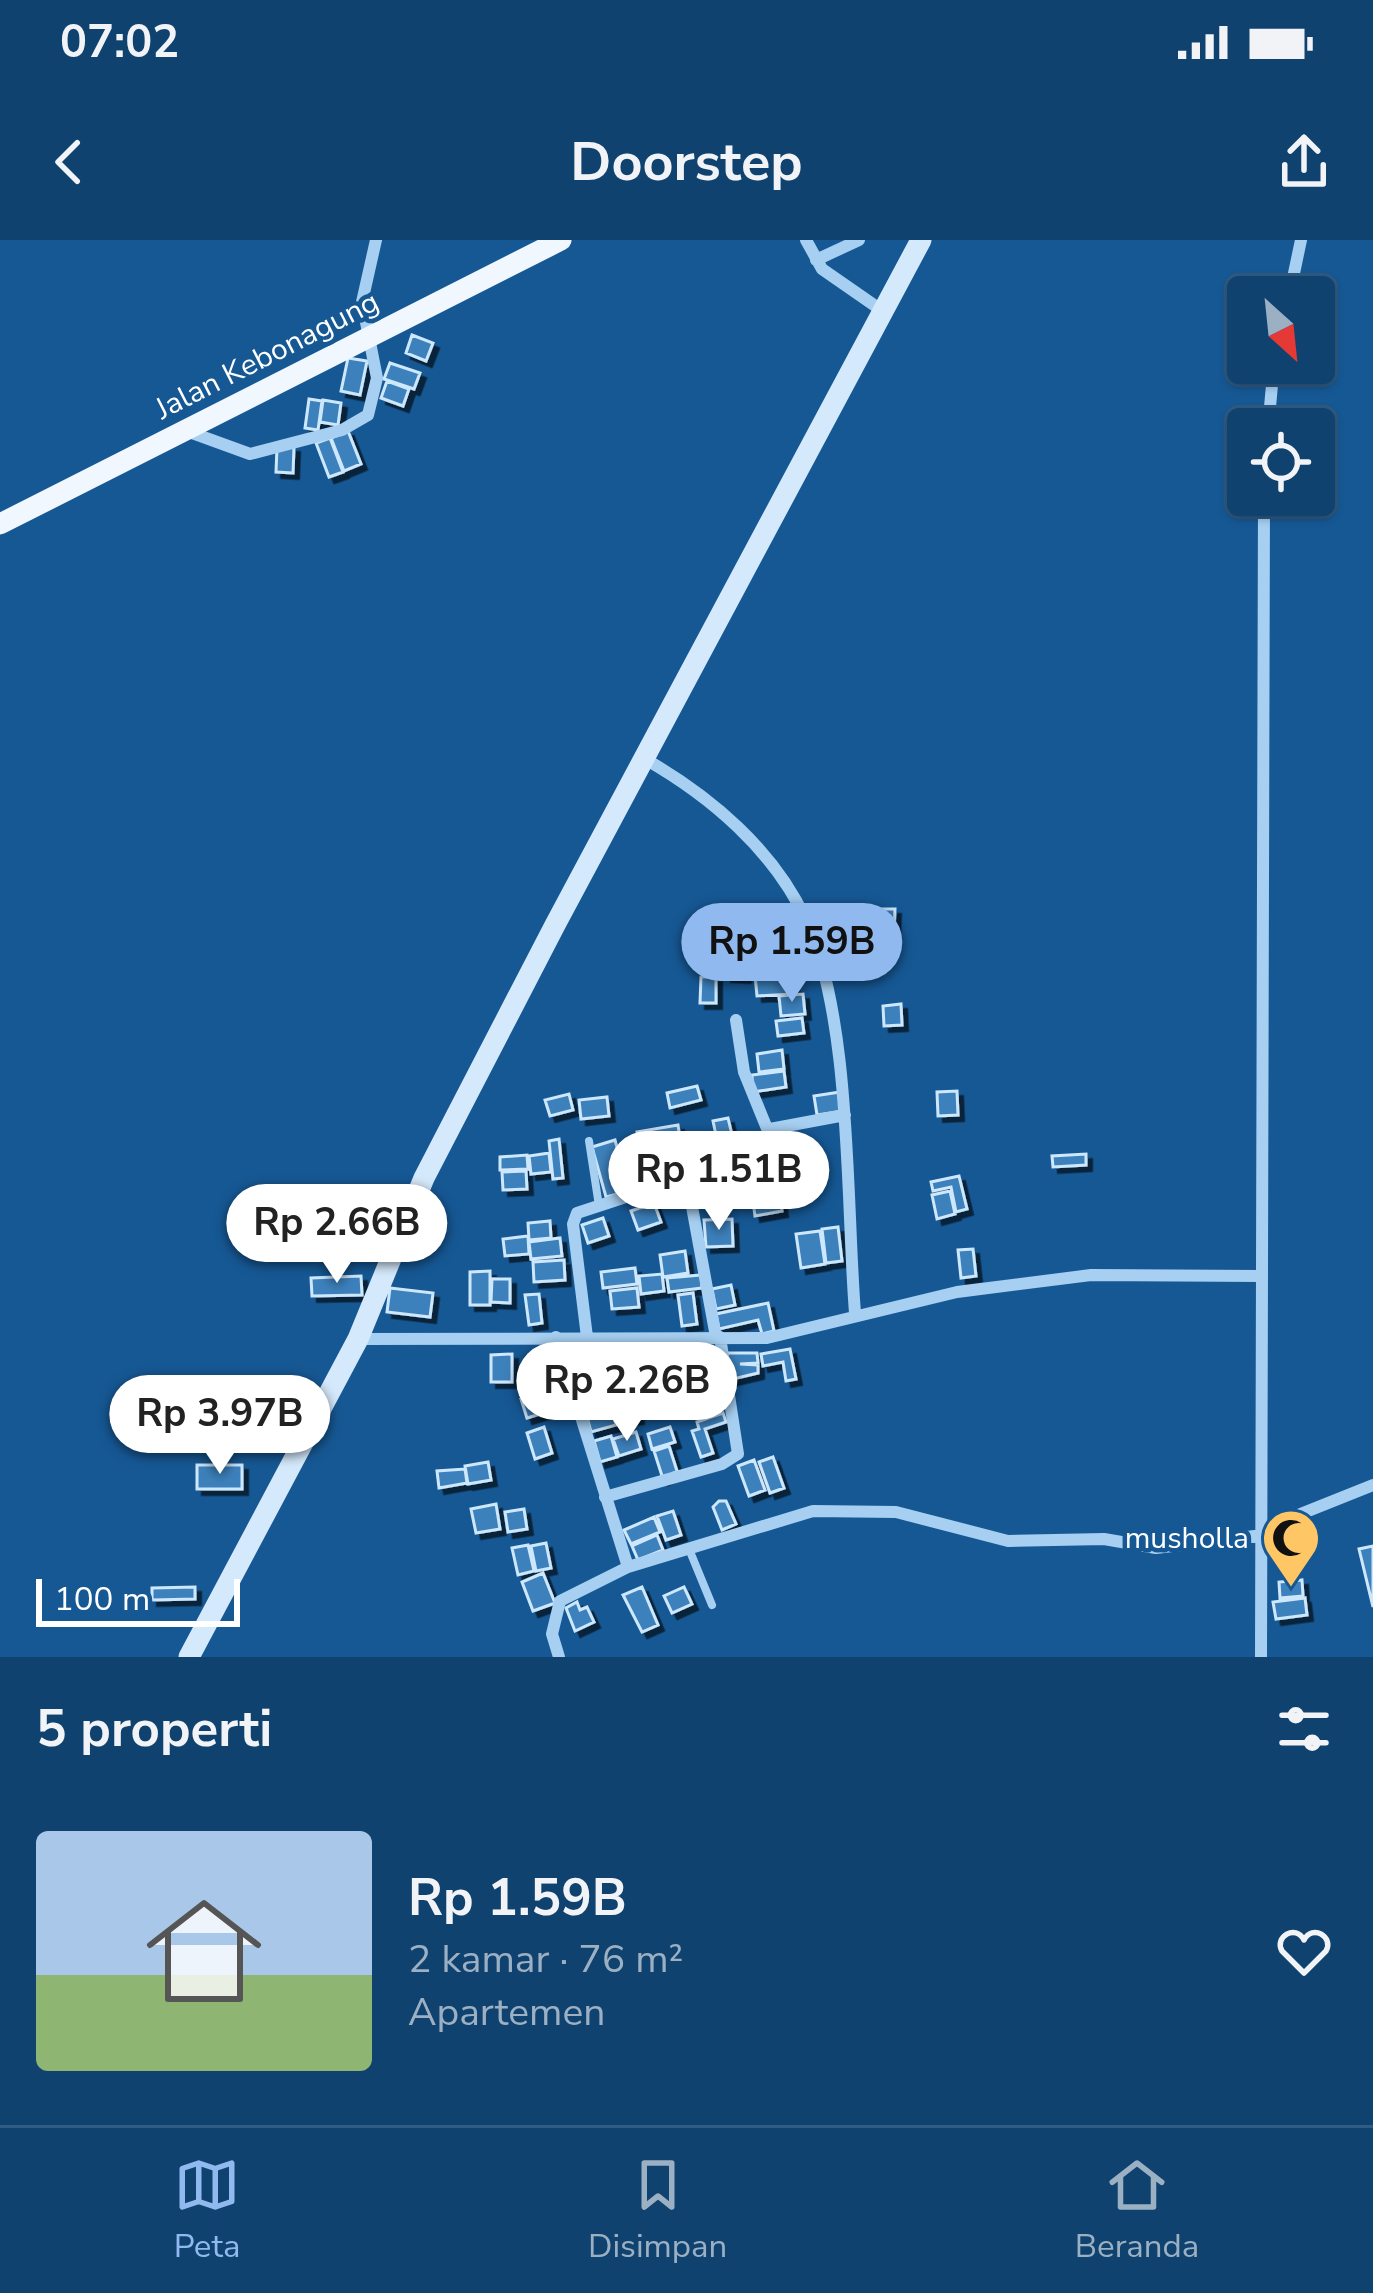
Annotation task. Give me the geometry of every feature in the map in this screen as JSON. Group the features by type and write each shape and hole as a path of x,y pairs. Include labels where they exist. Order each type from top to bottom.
{"main road":[{"name":"Jalan Kebonagung","path":"0,524 368,337 534,246 561,240"}],"street":[{"path":"184,430 250,454 362,420 377,385 362,302 376,240"},
{"path":"806,240 816,260 884,313"},
{"path":"816,260 859,240"},
{"path":"189,1657 358,1339 424,1178 921,240"},
{"path":"1293,276 1301,240"},
{"path":"1261,1657 1264,516"},
{"path":"645,759 721,806 798,904 820,964 844,1115 855,1313"},
{"path":"587,1337 573,1224 577,1213 767,1149 768,1132 744,1072 736,1020"},
{"path":"768,1132 844,1115"},
{"path":"604,1497 715,1466 738,1454 686,1174"},
{"path":"358,1339 767,1337 957,1292 1091,1275 1260,1276"},
{"path":"556,1337 628,1567"},
{"path":"560,1657 552,1634 560,1601 628,1567 813,1511 896,1513 998,1540 1104,1539 1156,1548 1263,1532 1373,1488"}],"lane":[{"path":"589,1141 599,1205"},
{"path":"688,1547 712,1605"}],"building":[{"path":"412,335 433,343 426,361 406,353"},
{"path":"348,358 367,361 360,395 341,391"},
{"path":"390,363 420,373 414,389 384,379"},
{"path":"387,381 409,389 403,406 381,398"},
{"path":"309,399 322,401 318,430 305,428"},
{"path":"323,400 341,403 338,425 320,422"},
{"path":"348,431 361,464 344,471 331,438"},
{"path":"330,438 343,472 329,477 316,443"},
{"path":"277,447 294,447 293,473 276,472"},
{"path":"855,909 895,909 894,933 854,933"},
{"path":"726,955 746,956 745,977 726,976"},
{"path":"792,973 794,994 757,996 755,976"},
{"path":"701,977 716,977 716,1003 700,1003"},
{"path":"803,994 805,1014 781,1016 779,996"},
{"path":"901,1004 902,1025 884,1026 883,1006"},
{"path":"802,1018 804,1033 778,1036 776,1021"},
{"path":"782,1050 784,1069 759,1072 757,1054"},
{"path":"784,1071 786,1087 753,1092 752,1075"},
{"path":"697,1086 701,1100 670,1108 667,1093"},
{"path":"957,1091 958,1115 938,1116 937,1092"},
{"path":"840,1092 843,1111 817,1115 814,1096"},
{"path":"569,1094 573,1110 550,1116 545,1100"},
{"path":"607,1097 609,1116 581,1119 579,1100"},
{"path":"728,1118 737,1156 721,1159 713,1121"},
{"path":"678,1125 681,1146 641,1153 637,1132"},
{"path":"559,1139 563,1178 553,1179 549,1141"},
{"path":"615,1140 629,1191 606,1197 592,1147"},
{"path":"549,1153 551,1172 531,1174 529,1156"},
{"path":"1086,1154 1086,1165 1053,1167 1052,1156"},
{"path":"527,1155 528,1169 500,1170 500,1157"},
{"path":"645,1164 651,1183 630,1189 624,1170"},
{"path":"526,1171 527,1189 503,1190 502,1172"},
{"path":"959,1176 967,1209 956,1212 951,1187 933,1191 931,1182"},
{"path":"950,1191 955,1214 937,1219 932,1195"},
{"path":"780,1197 782,1211 755,1216 753,1202"},
{"path":"654,1203 661,1222 638,1230 631,1211"},
{"path":"347,1216 374,1217 374,1231 347,1231"},
{"path":"603,1218 609,1236 588,1243 582,1225"},
{"path":"732,1219 733,1246 706,1247 704,1220"},
{"path":"550,1221 551,1238 529,1240 528,1223"},
{"path":"838,1227 842,1261 826,1263 822,1229"},
{"path":"820,1231 825,1264 801,1268 796,1234"},
{"path":"528,1236 529,1254 505,1256 503,1239"},
{"path":"560,1238 562,1256 531,1259 529,1242"},
{"path":"973,1249 976,1276 961,1278 958,1250"},
{"path":"685,1251 688,1273 663,1277 660,1255"},
{"path":"564,1260 565,1280 534,1282 533,1262"},
{"path":"635,1268 637,1284 603,1288 601,1272"},
{"path":"490,1271 490,1305 470,1305 470,1272"},
{"path":"662,1274 664,1291 641,1294 639,1276"},
{"path":"701,1275 702,1288 669,1292 667,1278"},
{"path":"361,1276 362,1295 312,1296 311,1278"},
{"path":"492,1279 510,1279 510,1303 491,1302"},
{"path":"731,1285 735,1305 716,1309 712,1289"},
{"path":"390,1288 433,1293 430,1317 387,1312"},
{"path":"637,1288 639,1307 612,1309 610,1291"},
{"path":"693,1293 697,1324 682,1326 678,1295"},
{"path":"539,1294 542,1323 529,1325 525,1295"},
{"path":"768,1303 774,1331 762,1334 758,1320 719,1329 716,1314"},
{"path":"790,1349 796,1379 786,1381 783,1362 763,1366 761,1354"},
{"path":"718,1351 721,1376 702,1378 698,1354"},
{"path":"727,1353 757,1353 758,1363 740,1364 758,1365 758,1373 729,1380"},
{"path":"512,1354 512,1382 491,1382 491,1355"},
{"path":"668,1355 678,1377 656,1379 654,1356"},
{"path":"652,1360 653,1368 635,1372 653,1370 654,1379 621,1384 618,1364"},
{"path":"611,1361 616,1385 590,1391 585,1367"},
{"path":"694,1381 697,1396 672,1402 669,1387"},
{"path":"306,1383 306,1404 263,1405 262,1384"},
{"path":"635,1388 638,1418 625,1420 622,1389"},
{"path":"550,1390 556,1409 527,1418 521,1399"},
{"path":"612,1410 616,1425 591,1432 587,1417"},
{"path":"723,1413 726,1422 705,1429 713,1453 701,1457 692,1431 699,1429 697,1422"},
{"path":"544,1427 552,1453 535,1459 527,1433"},
{"path":"670,1427 675,1442 652,1449 648,1434"},
{"path":"636,1432 641,1449 619,1456 613,1439"},
{"path":"611,1436 617,1457 600,1462 594,1441"},
{"path":"669,1446 677,1471 663,1479 654,1451"},
{"path":"773,1457 784,1488 770,1493 759,1462"},
{"path":"754,1460 765,1490 749,1496 738,1466"},
{"path":"488,1462 491,1480 468,1484 465,1466"},
{"path":"197,1465 242,1465 242,1489 197,1489"},
{"path":"465,1469 467,1483 439,1488 437,1471"},
{"path":"726,1501 736,1524 722,1530 713,1507"},
{"path":"496,1504 500,1529 476,1533 471,1509"},
{"path":"524,1509 527,1529 508,1532 505,1512"},
{"path":"673,1511 681,1535 666,1540 657,1516"},
{"path":"654,1517 660,1532 631,1544 624,1530"},
{"path":"657,1535 663,1550 638,1560 632,1546"},
{"path":"546,1543 551,1568 536,1571 531,1546"},
{"path":"528,1545 534,1571 518,1575 512,1548"},
{"path":"1373,1546 1373,1607 1359,1549"},
{"path":"543,1573 555,1603 533,1611 522,1582"},
{"name":"musholla","path":"1302,1580 1303,1596 1280,1598 1279,1582"},
{"path":"195,1587 195,1599 152,1600 152,1588"},
{"path":"642,1587 658,1625 642,1632 623,1595"},
{"path":"684,1587 692,1604 672,1613 664,1596"},
{"path":"1305,1598 1307,1615 1276,1619 1273,1602"},
{"path":"577,1602 580,1610 587,1607 594,1622 575,1631 566,1608"}],"place":[{"name":"musholla","path":"1291,1589"}]}
